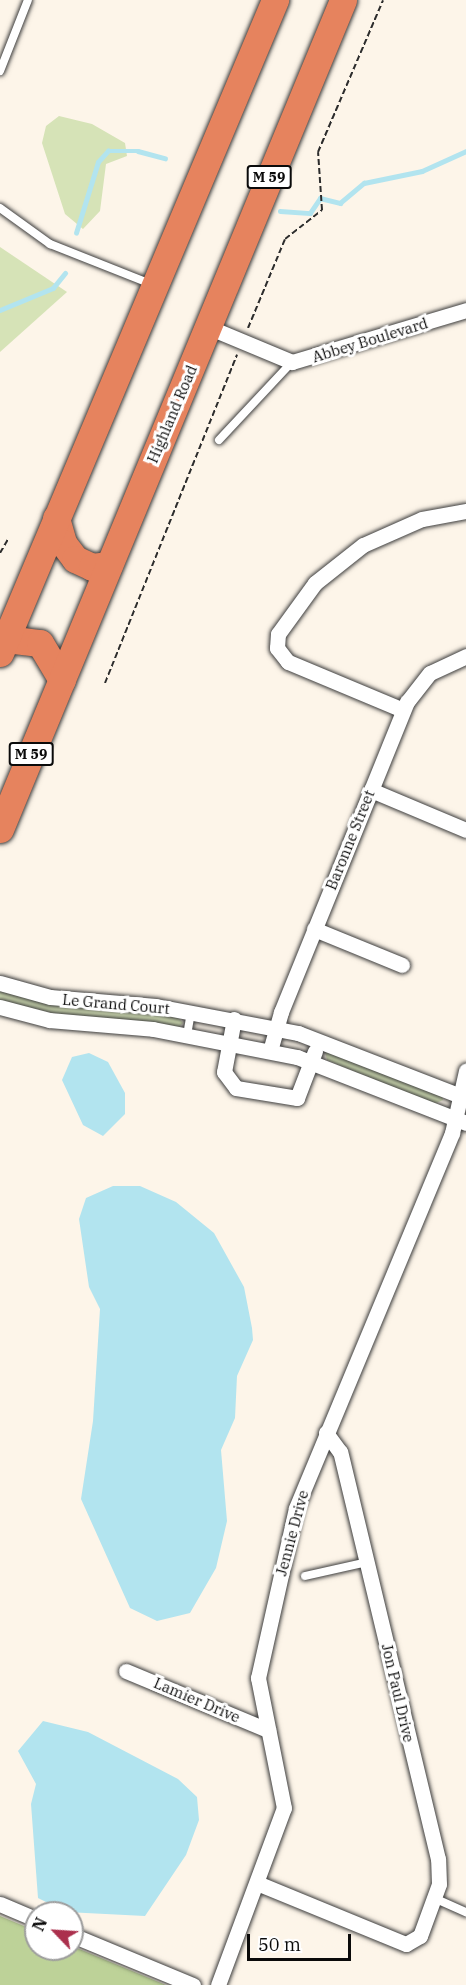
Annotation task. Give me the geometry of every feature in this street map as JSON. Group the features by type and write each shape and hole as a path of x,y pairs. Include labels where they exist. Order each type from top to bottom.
{"highway":[{"path":"62,680 40,643 3,646 152,285 275,0"},
{"name":"Highland Road","path":"0,828 342,0"},
{"path":"56,518 63,543 75,559 92,567 109,565"}],"street":[{"name":"Abbey Boulevard","path":"208,327 292,362 466,310"},
{"path":"403,710 288,662 277,648 278,634 315,583 363,544 422,519 466,511"},
{"name":"Baronne Street","path":"270,1051 275,1027 403,710 425,678 466,656"},
{"path":"371,790 466,830"},
{"path":"314,929 402,965"},
{"name":"Le Grand Court","path":"0,983 50,997 191,1012 275,1027 319,1038 463,1096"},
{"name":"Le Grand Court","path":"0,1007 49,1020 187,1035 313,1061 461,1121"},
{"path":"234,1019 224,1069 230,1084 284,1099 302,1094 319,1038"},
{"name":"Jennie Drive","path":"218,1985 257,1883 284,1801 268,1730 259,1672 296,1508 326,1433 461,1121 466,1071"},
{"name":"Jon Paul Drive","path":"257,1883 402,1943 420,1936 434,1898 439,1864 338,1444 326,1433"},
{"name":"Lamier Drive","path":"126,1671 268,1730"},
{"path":"0,1904 24,1914"},
{"path":"84,1940 193,1985"}],"lane":[{"path":"0,71 28,0"},
{"path":"0,208 50,244 152,285"},
{"path":"219,440 292,362"},
{"path":"187,1035 191,1012"},
{"path":"305,1576 367,1562"},
{"path":"434,1898 466,1912"}],"path":[{"path":"0,553 8,539"}],"green space":[{"path":"59,116 92,124 125,143 127,156 106,164 100,211 83,229 65,214 42,143 46,126"},
{"path":"0,247 67,292 0,352"},
{"path":"0,989 177,1016 183,1023 179,1027 65,1016 0,1001"},
{"path":"325,1051 442,1095 443,1100 434,1104 327,1060"},
{"path":"0,1916 24,1926 24,1961 84,1961 84,1951 166,1985 0,1985"}],"water":[{"path":"89,1053 108,1062 125,1093 125,1114 103,1136 83,1125 62,1080 72,1057"},
{"path":"113,1186 140,1186 176,1202 214,1233 244,1287 252,1328 253,1340 237,1376 235,1418 221,1450 227,1521 216,1568 190,1613 157,1621 130,1608 81,1499 93,1421 100,1309 89,1287 79,1219 86,1198"},
{"path":"43,1721 88,1732 178,1779 197,1797 199,1820 186,1855 145,1916 84,1913 84,1901 44,1901 38,1898 31,1804 36,1784 18,1751"}],"waterway":[{"path":"76,233 98,162 108,151 138,151 165,158"},
{"path":"280,211 310,213 320,198 340,203 364,183 422,171 466,151"},
{"path":"0,310 53,288 65,273"}]}
